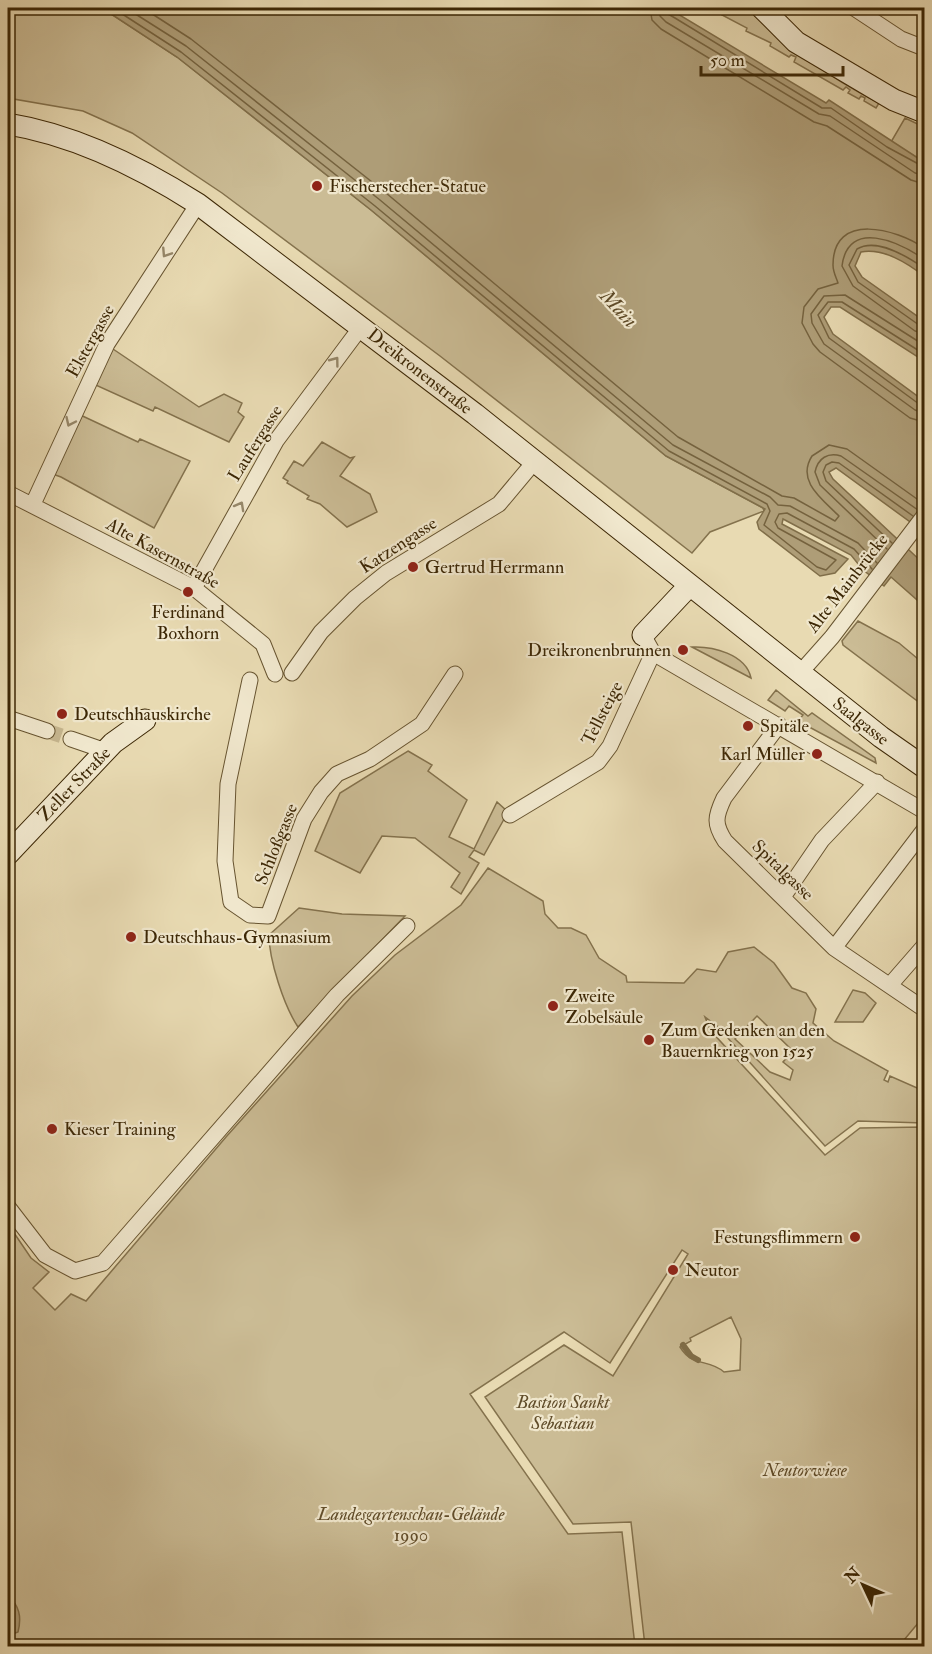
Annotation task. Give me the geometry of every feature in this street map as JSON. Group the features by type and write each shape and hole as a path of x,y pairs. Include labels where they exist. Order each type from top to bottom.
{"main road":[{"path":"762,8 796,42 894,99 924,112"},
{"name":"Dreikronenstraße","path":"8,124 97,150 162,182 198,204 535,461 800,674"},
{"path":"648,644 689,586"},
{"name":"Saalgasse","path":"800,674 881,737 924,767"},
{"name":"Zeller Straße","path":"8,854 118,738 145,720"}],"street":[{"path":"854,8 901,39 924,48"},
{"name":"Elstergasse","path":"33,504 106,344 198,204"},
{"name":"Laufergasse","path":"194,588 276,441 361,327"},
{"name":"Katzengasse","path":"292,673 321,632 355,598 386,573 499,504 535,461"},
{"name":"Alte Kasernstraße","path":"8,493 194,588 263,644 275,674"},
{"name":"Alte Mainbrücke","path":"800,674 832,637 924,516"},
{"path":"648,644 924,811"},
{"name":"Tellsteige","path":"510,815 598,762 610,746 648,644"},
{"name":"Schloßgasse","path":"250,680 228,784 225,861 231,902 250,915 268,916 304,819 321,792 337,774 370,759 422,724 455,674"},
{"path":"8,718 47,731"},
{"name":"Spitalgasse","path":"779,725 724,798 718,811 716,827 725,841 834,948 924,1009"},
{"path":"71,739 106,751"},
{"path":"783,897 822,840 877,782"},
{"path":"834,948 924,830"},
{"path":"8,1208 45,1255 75,1271 103,1263 337,996 407,926"},
{"path":"890,985 924,946"}],"green space":[{"path":"8,8 102,8 177,57 371,210 666,456 763,508 764,511 710,532 692,553 440,356 222,193 132,133 83,111 8,98"},
{"path":"727,8 749,8 825,72 879,103 876,108 864,101 865,98 861,96 859,99 848,93 850,90 846,87 843,90 794,62 796,57 791,55 789,57 770,46 771,43 746,31 747,28 722,15"},
{"path":"905,118 924,127 924,162 891,142"},
{"path":"113,349 199,407 224,394 242,403 238,412 244,417 229,442 155,407 153,411 89,382"},
{"path":"74,412 138,442 140,439 190,461 154,528 61,477 47,472"},
{"path":"322,442 350,458 354,457 340,476 370,494 377,512 347,527 320,504 307,499 309,496 287,483 288,481 283,478 294,461 303,466"},
{"path":"858,621 899,643 924,664 924,706 843,645 842,641"},
{"path":"692,647 718,650 735,657 748,670 751,678"},
{"path":"776,690 808,716 812,713 875,758 876,763 798,721 803,715 789,706 785,711 768,700"},
{"path":"408,751 432,765 428,771 467,800 449,837 474,849 497,802 508,812 484,855 474,850 469,857 479,863 461,894 451,887 460,873 415,838 382,836 360,873 315,851 340,793"},
{"path":"488,868 543,901 545,914 558,928 571,928 586,935 599,958 626,976 627,982 684,983 697,969 716,972 728,952 754,947 774,963 792,988 806,993 816,1009 813,1023 834,1041 888,1071 884,1080 888,1082 890,1076 924,1091 924,1123 858,1121 825,1146 717,1026 705,1017 710,1030 825,1155 860,1128 924,1127 924,1616 899,1646 645,1646 631,1522 573,1524 485,1397 564,1345 613,1376 688,1254 682,1250 610,1363 564,1332 470,1394 568,1534 622,1532 635,1646 8,1646 8,1229 10,1227 31,1258 49,1272 33,1288 55,1310 71,1294 86,1301 226,1137 352,996 395,955 461,905","holes":["757,1016 793,1051 783,1062 793,1070 790,1080 770,1072 735,1039","731,1317 741,1339 740,1370 724,1372 712,1365 690,1358 680,1347 691,1341 690,1338"]},
{"path":"299,908 342,914 405,916 298,1027 278,982 269,935"},
{"path":"853,990 865,993 876,1003 863,1022 835,1022"}],"water":[{"name":"Main","path":"102,8 668,8 826,103 829,100 924,162 924,276 903,262 878,252 861,252 855,266 862,277 924,321 924,361 840,307 831,307 824,317 833,334 924,401 924,532 836,468 829,472 833,479 924,564 924,606 891,577 884,586 863,570 851,555 783,519 782,524 848,559 835,573 820,576 759,529 757,522 765,509 666,456 371,210 177,57"},
{"path":"8,1595 17,1607 20,1621 18,1632 8,1636"}],"waterway":[{"path":"683,1345 691,1356 698,1360"}],"tunnel":[{"path":"47,731 71,739"}],"place":[{"name":"Fischerstecher-Statue","path":"317,186"},
{"name":"Gertrud Herrmann","path":"413,567"},
{"name":"Ferdinand Boxhorn","path":"188,592"},
{"name":"Dreikronenbrunnen","path":"683,650"},
{"name":"Deutschhauskirche","path":"62,714"},
{"name":"Spitäle","path":"748,726"},
{"name":"Karl Müller","path":"817,754"},
{"name":"Deutschhaus-Gymnasium","path":"131,937"},
{"name":"Zweite Zobelsäule","path":"553,1006"},
{"name":"Zum Gedenken an den Bauernkrieg von 1525","path":"649,1040"},
{"name":"Kieser Training","path":"52,1129"},
{"name":"Festungsflimmern","path":"855,1237"},
{"name":"Neutor","path":"673,1270"}],"park label":[{"name":"Bastion Sankt Sebastian","path":"563,1412"},
{"name":"Neutorwiese","path":"805,1470"},
{"name":"Landesgartenschau-Gelände 1990","path":"411,1524"}]}
